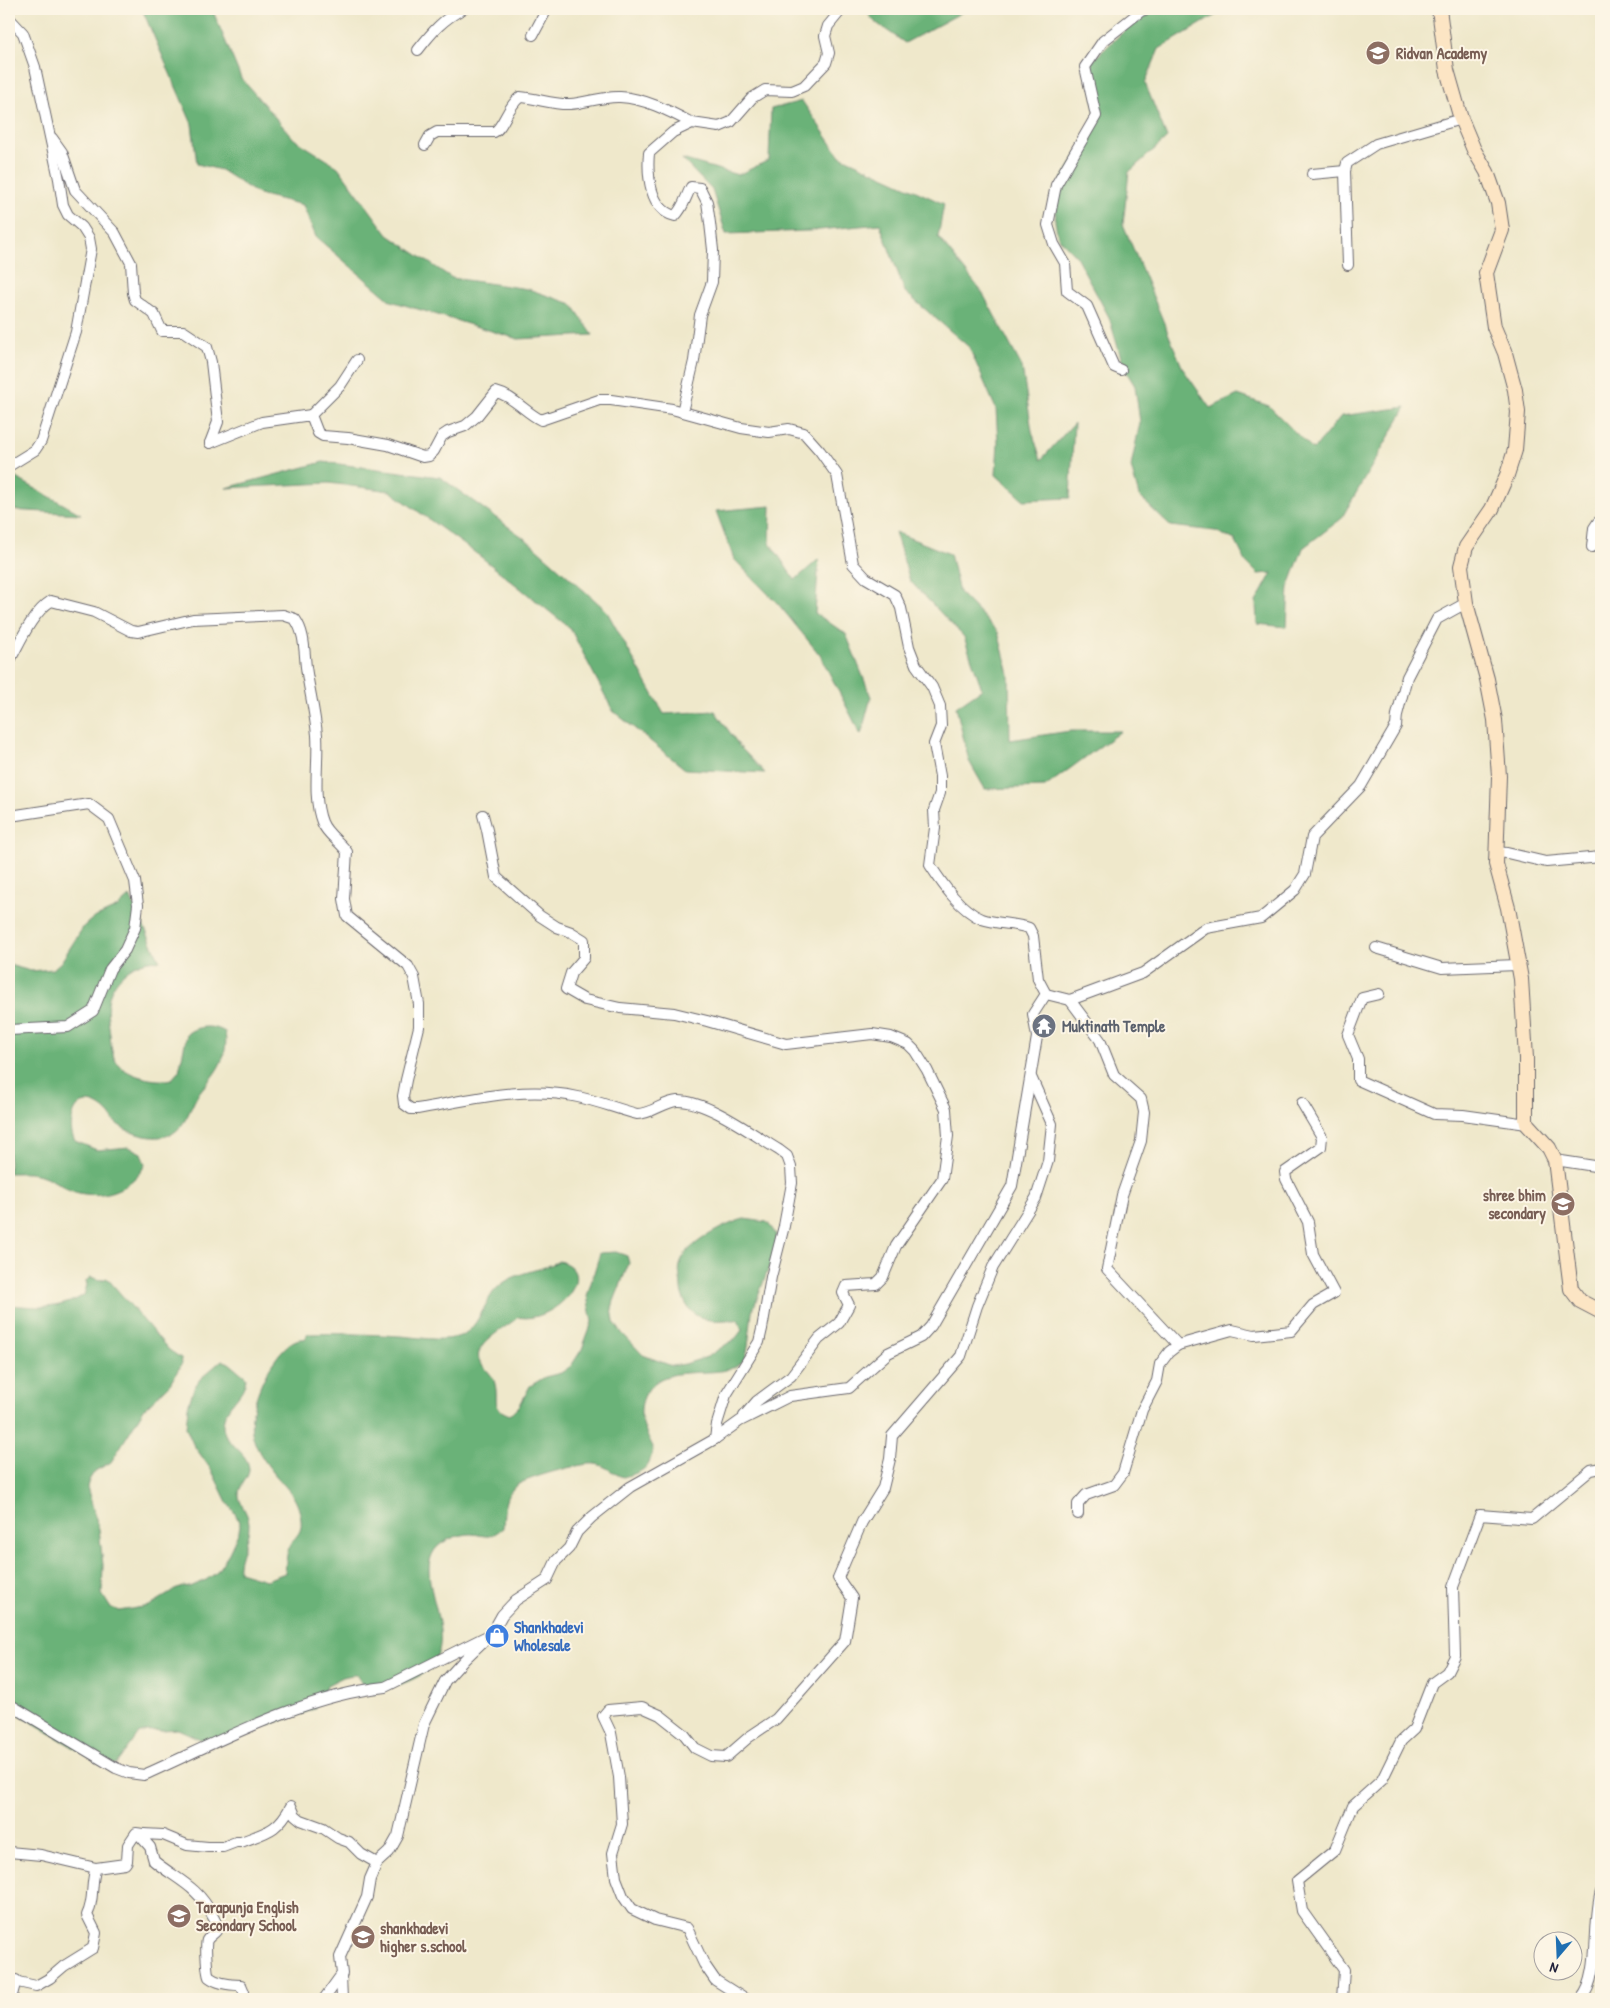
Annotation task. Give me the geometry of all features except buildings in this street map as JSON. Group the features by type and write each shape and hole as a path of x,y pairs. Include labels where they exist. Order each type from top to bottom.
{"street":[{"path":"418,50 435,28 447,17 463,9"},
{"path":"533,35 547,9"},
{"path":"425,146 430,136 438,132 494,132 499,130 512,103 520,97 570,104 619,96 668,110 692,123 719,127 730,122 752,98 765,90 792,91 804,86 826,63 829,53 826,36 828,26 842,9"},
{"path":"1121,370 1114,367 1087,306 1067,291 1065,263 1054,244 1048,225 1056,184 1096,116 1085,67 1104,42 1141,11 1147,9"},
{"path":"1440,9 1447,70 1461,118 1474,150 1487,172 1498,203 1502,230 1486,273 1494,327 1506,353 1518,412 1515,450 1507,474 1492,510 1466,547 1462,566 1466,603 1487,679 1495,720 1499,776 1495,852 1496,864 1506,900 1522,996 1526,1058 1526,1110 1528,1124 1549,1148 1555,1160 1563,1216 1563,1240 1571,1289 1580,1301 1601,1312"},
{"path":"9,18 23,33 34,67 63,204 68,214 82,227 90,238 91,249 76,332 41,441 35,450 9,466"},
{"path":"1348,265 1345,171 1347,163 1376,144 1461,118"},
{"path":"682,412 697,348 700,315 712,282 713,250 710,223 706,202 700,188 695,186 691,187 685,198 683,208 675,216 667,214 660,207 654,194 649,181 648,166 649,153 659,142 673,132 692,123"},
{"path":"48,133 62,152 74,190 115,233 131,262 133,293 136,300 154,314 162,332 183,331 207,347 211,362 218,422 210,443 262,422 311,415 340,386 357,360"},
{"path":"1312,174 1345,171"},
{"path":"311,415 318,433 323,436 388,445 422,457 428,456 434,451 442,436 465,426 477,416 496,392 504,394 531,415 542,420 599,400 629,402 682,412 741,428 769,432 789,429 804,433 837,475 853,564 866,578 895,595 901,608 909,647 916,665 932,687 940,706 941,726 934,744 940,776 940,793 934,810 935,828 930,865 953,895 968,910 982,919 1015,923 1028,928 1033,936 1038,979 1046,994 1070,1000 1143,973 1206,928 1261,918 1295,890 1305,874 1312,838 1361,786 1396,726 1397,715 1408,677 1437,619 1466,603"},
{"path":"1592,547 1594,528 1598,522 1601,522"},
{"path":"9,662 32,623 46,604 51,601 94,612 131,631 138,632 193,619 283,615 295,619 302,634 317,735 318,806 322,822 346,852 344,899 347,916 408,966 414,977 419,1004 419,1027 404,1088 404,1104 417,1109 488,1095 548,1093 578,1097 637,1114 646,1114 675,1101 692,1102 711,1110 787,1156 792,1183 759,1342 726,1395 717,1424 715,1439"},
{"path":"9,814 10,816 89,804 109,819 135,881 138,905 135,928 125,950 110,969 93,1011 68,1028 9,1030"},
{"path":"342,1999 340,1957 367,1897 370,1879 377,1862 389,1852 398,1836 424,1724 445,1681 492,1633 502,1615 516,1600 547,1580 556,1562 568,1548 576,1532 592,1517 630,1487 715,1439 740,1420 757,1401 791,1376 819,1339 839,1323 849,1305 843,1293 846,1286 876,1284 883,1277 896,1246 942,1179 948,1136 946,1109 927,1070 915,1051 908,1044 891,1037 872,1034 786,1044 707,1020 674,1013 620,1008 585,1000 566,989 571,973 584,958 584,940 571,932 557,927 540,916 496,877 483,815"},
{"path":"1495,852 1546,862 1601,857"},
{"path":"1376,948 1442,968 1517,965"},
{"path":"740,1420 790,1396 848,1388 888,1353 921,1337 931,1326 1012,1186 1037,1037 1033,1014 1046,994"},
{"path":"1379,994 1362,998 1348,1035 1358,1059 1358,1080 1434,1114 1463,1114 1528,1124"},
{"path":"1070,1000 1100,1040 1114,1075 1141,1098 1144,1112 1141,1141 1122,1195 1107,1270 1178,1345"},
{"path":"745,1999 715,1980 704,1964 687,1928 655,1920 632,1909 623,1896 616,1878 613,1854 622,1824 619,1777 611,1733 603,1716 608,1710 642,1707 660,1715 684,1734 695,1748 711,1756 726,1757 749,1737 776,1719 845,1641 852,1598 838,1578 862,1522 883,1488 890,1459 892,1436 961,1356 977,1306 993,1267 1036,1198 1048,1161 1052,1124 1031,1077"},
{"path":"1078,1514 1077,1508 1086,1495 1114,1485 1123,1473 1142,1410 1158,1376 1160,1364 1169,1352 1178,1345 1232,1330 1254,1335 1290,1331 1313,1305 1334,1293 1313,1254 1308,1222 1286,1178 1285,1172 1321,1147 1322,1137 1302,1103"},
{"path":"1555,1160 1601,1167"},
{"path":"1342,1999 1344,1970 1302,1911 1297,1881 1335,1850 1353,1806 1382,1780 1401,1741 1414,1729 1432,1683 1447,1672 1455,1656 1453,1587 1480,1515 1532,1519 1591,1470 1601,1468"},
{"path":"9,1704 116,1768 144,1775 285,1711 370,1688 385,1686 492,1633"},
{"path":"9,1852 48,1856 96,1868 125,1864 127,1861 128,1845 136,1833 163,1835 186,1845 223,1847 273,1829 283,1820 291,1806 295,1815 301,1820 323,1828 338,1838 349,1842 361,1854 377,1862"},
{"path":"143,1834 141,1837 150,1847 154,1861 175,1874 198,1893 218,1926 217,1931 208,1939 206,1946 209,1978 230,1985 241,1985 244,1999"},
{"path":"12,1999 13,1980 36,1986 93,1948 96,1933 87,1915 90,1909 92,1879 96,1868"},
{"path":"1581,1999 1591,1980 1597,1926 1597,1906 1601,1892"},
{"path":"324,1999 340,1976"}],"green space":[{"path":"142,9 212,9 241,78 294,139 338,167 388,235 452,278 528,289 572,304 593,335 518,339 391,301 316,237 303,205 258,194 221,170 197,164 192,124"},
{"path":"864,9 968,9 905,43 875,22"},
{"path":"1161,9 1226,9 1159,49 1145,83 1167,138 1129,172 1123,224 1183,369 1210,408 1238,395 1269,406 1313,450 1341,416 1406,407 1341,519 1303,548 1289,586 1287,627 1257,624 1256,602 1272,573 1258,574 1246,562 1235,540 1215,531 1170,526 1139,496 1131,467 1140,422 1135,386 1124,368 1109,317 1076,256 1058,237 1055,221 1060,182 1096,124 1091,62 1138,18"},
{"path":"802,101 840,156 944,204 938,237 982,292 1022,367 1032,431 1041,460 1074,423 1070,498 1024,500 996,475 998,442 996,409 969,347 905,292 880,224 809,231 726,234 712,190 682,159 738,175 769,160 771,109"},
{"path":"323,462 440,477 528,541 606,610 664,714 715,711 740,747 765,773 685,769 613,711 570,628 481,557 390,491 329,483 226,488"},
{"path":"9,474 81,514 9,510"},
{"path":"771,506 770,543 795,580 819,559 815,613 846,634 871,697 861,735 820,655 779,605 734,559 716,511"},
{"path":"895,532 950,554 959,592 998,632 1009,674 1010,740 1070,731 1121,731 1045,787 985,789 969,761 956,707 982,689 964,637 910,581"},
{"path":"130,896 160,961 151,961 134,966 119,979 110,994 107,1015 112,1050 116,1061 128,1072 135,1075 158,1080 172,1079 179,1071 187,1034 196,1029 206,1027 216,1028 225,1032 225,1049 221,1063 198,1095 179,1129 166,1136 153,1137 132,1132 114,1121 102,1107 91,1102 80,1104 76,1108 71,1125 75,1141 97,1150 129,1147 141,1153 145,1165 124,1186 106,1193 96,1195 85,1194 70,1190 41,1175 9,1173 9,1124 14,1118 15,1111 9,1096 9,965 31,971 53,969 61,962 84,926 92,919 118,907"},
{"path":"744,1219 767,1222 776,1234 778,1244 752,1312 745,1360 735,1367 724,1370 675,1374 654,1383 646,1393 641,1407 642,1420 653,1447 652,1454 647,1465 640,1471 623,1477 603,1466 589,1464 532,1478 516,1486 509,1494 505,1506 503,1528 490,1536 461,1535 445,1541 437,1547 429,1565 440,1632 439,1648 433,1663 419,1676 403,1684 373,1693 364,1688 357,1675 343,1677 327,1685 314,1709 211,1744 178,1729 147,1731 138,1734 116,1764 107,1768 9,1708 9,1305 47,1307 65,1304 84,1295 87,1285 86,1281 90,1277 101,1280 107,1278 169,1350 181,1358 182,1363 170,1384 144,1409 111,1462 95,1471 87,1487 99,1529 103,1565 102,1594 110,1607 119,1611 149,1606 182,1586 189,1587 206,1580 216,1573 229,1553 239,1531 240,1525 236,1515 227,1502 212,1471 193,1444 186,1428 188,1406 194,1388 200,1379 222,1360 229,1363 246,1377 243,1390 227,1411 223,1424 227,1437 248,1462 249,1469 239,1494 247,1515 249,1529 240,1560 239,1572 266,1580 285,1573 289,1547 301,1529 297,1504 260,1453 253,1437 251,1424 254,1404 261,1384 270,1367 288,1345 296,1340 305,1339 308,1334 365,1334 436,1339 457,1337 471,1329 492,1294 504,1282 559,1261 571,1267 576,1276 574,1286 567,1296 557,1306 545,1313 531,1317 518,1317 492,1336 478,1355 480,1362 494,1381 498,1407 510,1415 520,1405 530,1386 545,1377 561,1373 571,1366 582,1349 592,1322 587,1296 600,1253 616,1252 627,1256 629,1263 612,1308 614,1322 643,1355 672,1366 685,1364 707,1357 736,1338 742,1330 738,1320 704,1319 695,1315 689,1309 682,1293 679,1268 683,1257 706,1236 726,1225"}],"place":[{"name":"Ridvan Academy","path":"1378,53"},
{"name":"Muktinath Temple","path":"1044,1026"},
{"name":"shree bhim secondary","path":"1563,1204"},
{"name":"Shankhadevi Wholesale","path":"497,1636"},
{"name":"Tarapunja English Secondary School","path":"179,1916"},
{"name":"shankhadevi higher s.school","path":"363,1937"}]}
